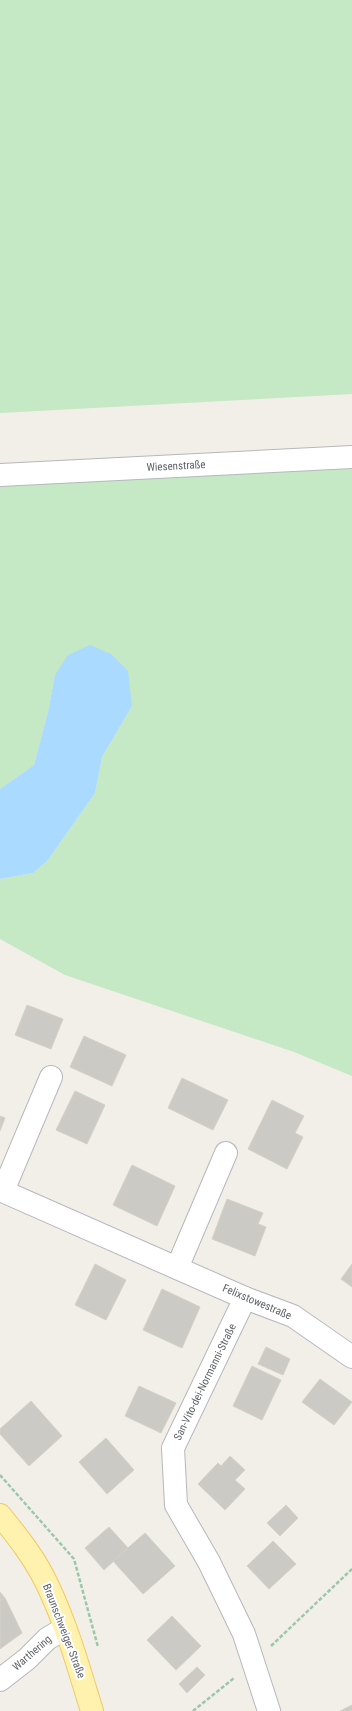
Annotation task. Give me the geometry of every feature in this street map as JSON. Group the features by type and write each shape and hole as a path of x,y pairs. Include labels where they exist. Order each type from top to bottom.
{"main road":[{"name":"Braunschweiger Straße","path":"0,1515 26,1548 42,1574 65,1628 92,1711"}],"street":[{"name":"Wiesenstraße","path":"0,475 352,457"},
{"name":"Felixstowestraße","path":"50,1077 1,1190 245,1298 293,1316 352,1357"},
{"path":"177,1268 226,1153"},
{"name":"San-Vito-dei-Normanni-Straße","path":"245,1298 173,1448 176,1505 209,1562 244,1634 270,1711"},
{"name":"Warthering","path":"0,1680 27,1659 46,1639 65,1628"}],"path":[{"path":"193,1711 254,1663 352,1569"}],"green space":[{"path":"0,0 352,0 352,394 0,413"},
{"path":"352,461 352,1076 294,1052 65,975 0,939 0,879 33,873 48,860 95,793 102,757 132,706 55,675 48,712 34,765 0,789 0,479"}],"water":[{"path":"90,645 111,654 128,671 132,706 102,757 95,793 48,860 33,873 0,879 0,789 34,765 48,712 55,675 68,655"}],"building":[{"path":"27,1005 63,1019 51,1049 15,1035"},
{"path":"84,1036 126,1055 112,1086 70,1067"},
{"path":"182,1078 228,1100 213,1130 168,1108"},
{"path":"75,1091 105,1105 87,1144 56,1130"},
{"path":"272,1100 304,1116 295,1133 303,1137 287,1169 248,1149"},
{"path":"0,1116 5,1118 0,1131"},
{"path":"132,1165 175,1186 157,1226 113,1205"},
{"path":"227,1199 263,1213 258,1224 266,1227 255,1256 212,1239"},
{"path":"95,1264 126,1280 106,1320 75,1305"},
{"path":"352,1264 352,1287 341,1279"},
{"path":"162,1289 200,1307 182,1348 143,1330"},
{"path":"266,1347 290,1359 283,1375 258,1364"},
{"path":"252,1366 281,1380 262,1420 233,1406"},
{"path":"320,1379 352,1402 334,1425 302,1402"},
{"path":"139,1386 176,1403 161,1433 125,1416"},
{"path":"31,1401 62,1436 29,1466 0,1434 0,1429"},
{"path":"106,1438 134,1470 107,1494 79,1462"},
{"path":"230,1456 245,1470 235,1480 245,1489 225,1510 198,1484 218,1463 221,1466"},
{"path":"286,1505 298,1518 280,1536 267,1523"},
{"path":"109,1527 128,1548 104,1570 85,1548"},
{"path":"145,1533 175,1566 143,1594 113,1561"},
{"path":"273,1541 296,1564 269,1589 247,1566"},
{"path":"0,1592 5,1598 0,1601"},
{"path":"5,1598 22,1633 0,1649 0,1601"},
{"path":"172,1616 201,1646 176,1670 147,1640"},
{"path":"197,1667 205,1675 187,1693 179,1684"},
{"path":"352,1705 352,1711 340,1711"}]}
